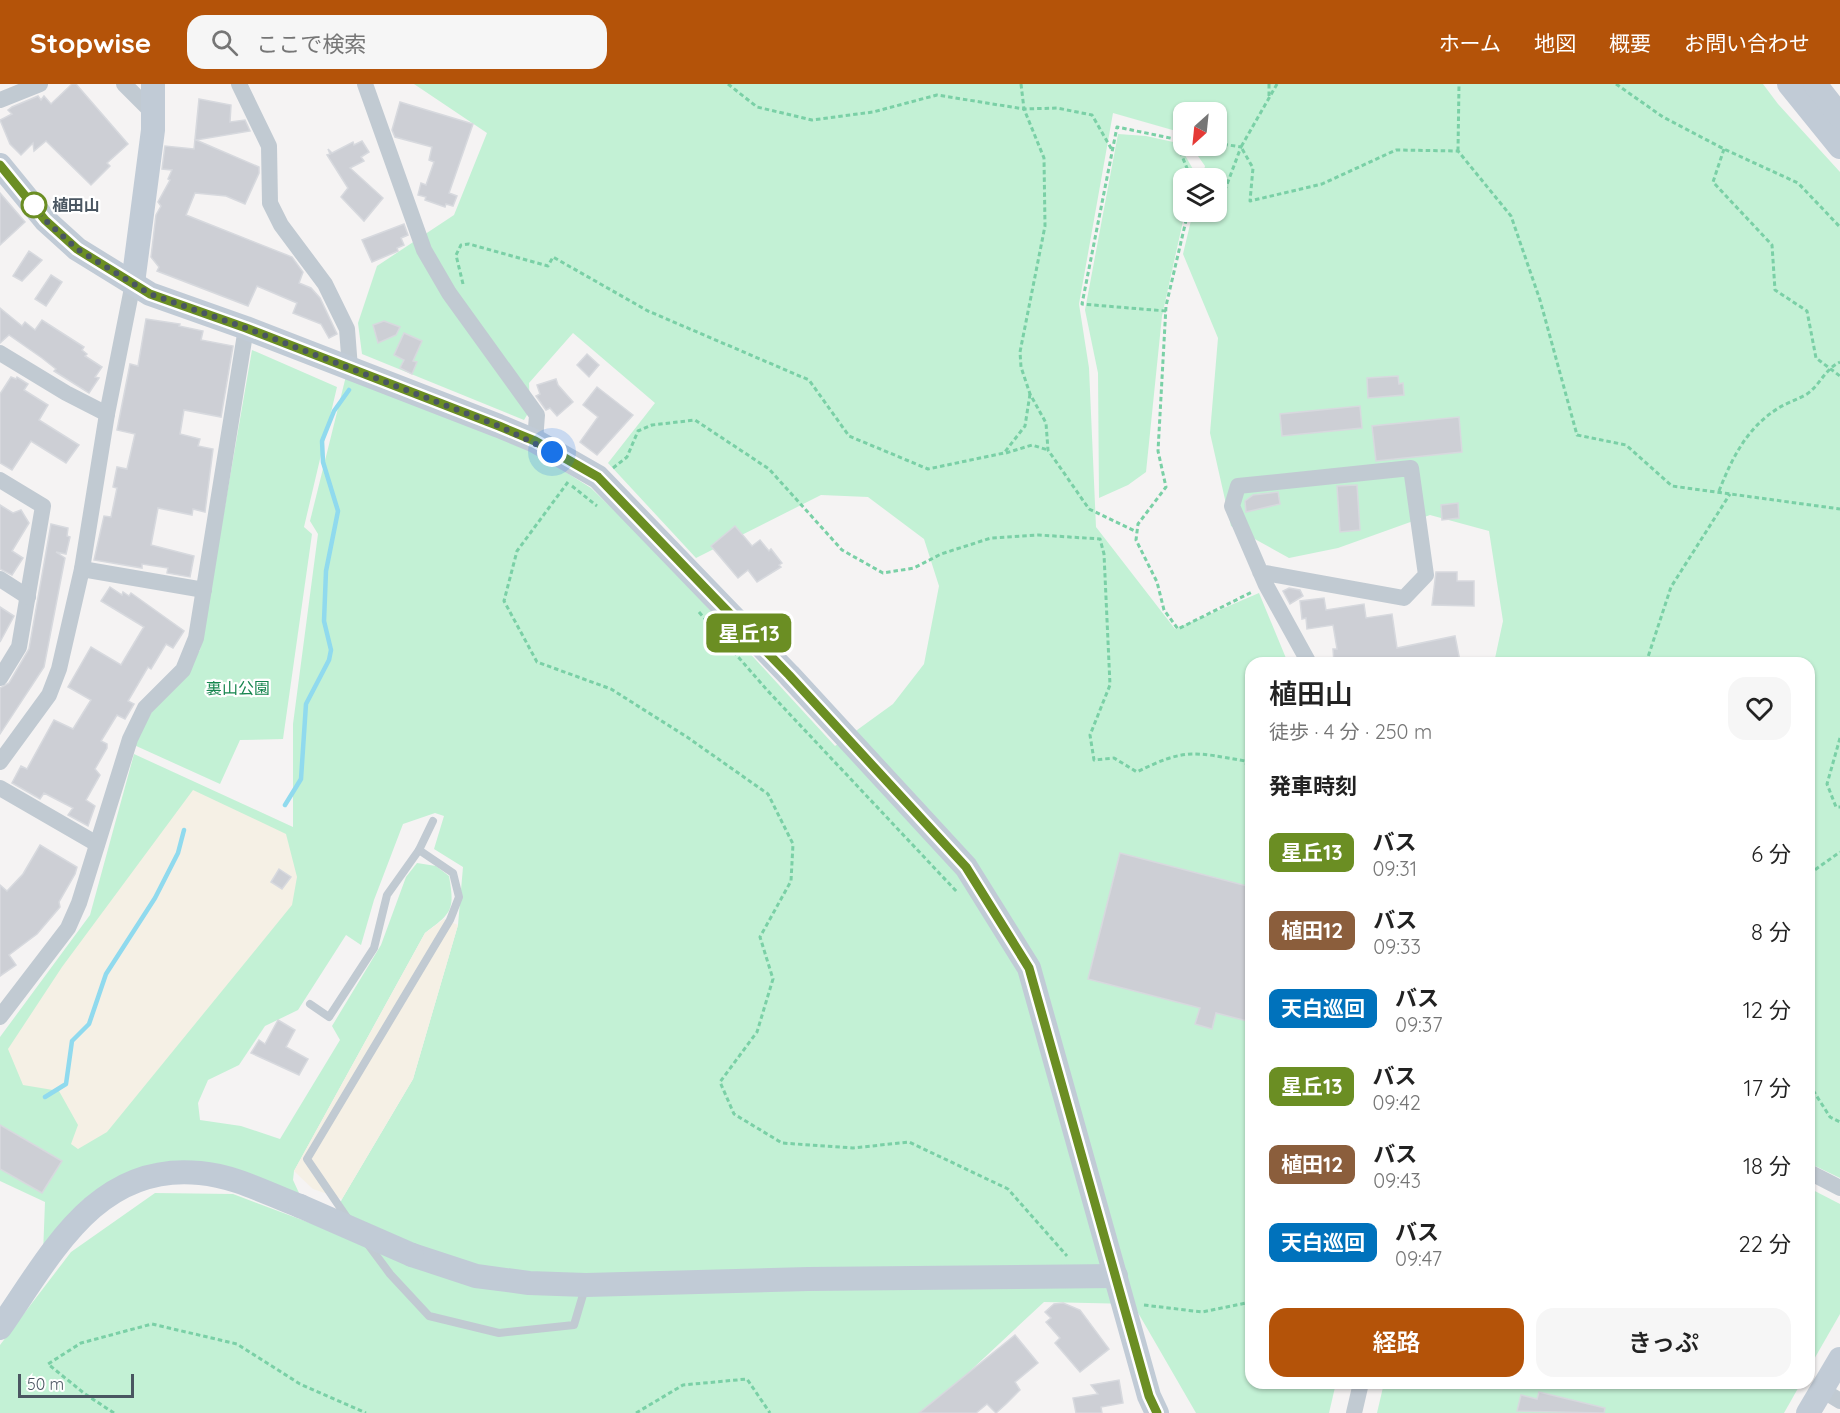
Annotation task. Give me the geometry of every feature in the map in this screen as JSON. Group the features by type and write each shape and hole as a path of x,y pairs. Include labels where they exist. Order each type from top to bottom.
{"street":[{"path":"0,100 40,84"},
{"path":"124,84 153,113"},
{"path":"0,762 49,695 59,669 82,569 107,414 132,283 153,130 153,84"},
{"path":"365,84 424,250 449,293 537,415 535,441"},
{"path":"1789,84 1840,147"},
{"path":"1815,84 1840,116"},
{"path":"245,86 269,146 270,203 281,225 325,284 347,329 350,368"},
{"path":"0,165 45,220 77,249 150,294 246,328 535,441 598,477 789,675 966,867 1029,968 1149,1396 1157,1413"},
{"path":"3,1006 68,928 130,739 145,708 183,670 196,638 246,328"},
{"path":"0,353 66,393 107,414"},
{"path":"1263,579 1404,598 1426,575 1411,468 1238,486 1232,506 1263,579 1306,657"},
{"path":"0,480 43,506 19,647 0,678"},
{"path":"82,569 204,590"},
{"path":"0,579 28,597"},
{"path":"0,788 97,844"},
{"path":"0,1328 84,1212 104,1198 148,1175 201,1173 242,1183 412,1255 476,1276 529,1283 586,1285 808,1279 1086,1278 1119,1286"},
{"path":"1815,1175 1840,1188"},
{"path":"1808,1413 1831,1396 1840,1359"},
{"path":"1354,1413 1360,1389"}],"lane":[{"path":"310,1004 328,1017 374,948 387,895 418,849 433,821"},
{"path":"418,849 453,873 459,897 450,920 307,1159 330,1195 390,1274 429,1316 499,1333 574,1325 586,1285"}],"path":[{"path":"728,84 757,107 812,120 873,112 937,95 1024,110 1057,108 1092,115 1112,150"},
{"path":"1021,84 1024,110 1044,158 1045,226 1020,352 1021,367 1030,394 1046,423 1048,450 1089,509 1137,532"},
{"path":"1269,84 1269,98"},
{"path":"1227,184 1240,147 1277,84"},
{"path":"1459,84 1458,151 1511,216 1540,300 1577,435 1626,445 1672,486 1840,509"},
{"path":"1616,84 1663,117 1724,149 1798,183 1840,227"},
{"path":"1166,311 1083,304 1117,127 1173,139"},
{"path":"1227,145 1240,147 1253,168 1250,201 1322,184 1396,150 1458,151"},
{"path":"1724,149 1713,182 1772,245 1775,290 1807,311 1816,358 1840,376"},
{"path":"1186,222 1166,311 1158,451 1166,487 1138,524 1136,540 1157,582 1164,610 1178,629 1263,579"},
{"path":"465,288 456,255 461,245 469,244 548,266 553,258 648,311 809,380 849,436 928,469 1032,445 1048,450"},
{"path":"1719,491 1728,469 1750,430 1778,409 1808,393 1830,368 1840,362"},
{"path":"1004,453 1024,426 1030,394"},
{"path":"598,477 627,457 638,431 652,424 695,420 769,469 842,550 883,573 914,568 941,554 991,538 1040,535 1100,539 1104,554 1110,685 1090,735 1094,760 1114,758 1137,772 1164,759 1193,752 1245,761"},
{"path":"573,475 517,551 504,601 537,662 611,689 687,737 768,794 793,844 791,880 760,937 773,979 757,1032 720,1082 734,1114 782,1143 853,1148 909,1142 1008,1189 1086,1278"},
{"path":"560,478 604,513"},
{"path":"1648,657 1671,587 1730,493"},
{"path":"699,612 963,901"},
{"path":"1840,738 1827,784 1836,807 1840,807"},
{"path":"1815,870 1840,852"},
{"path":"1815,1093 1830,1117 1840,1122"},
{"path":"1119,1286 1148,1307 1202,1312 1245,1303"},
{"path":"114,1413 85,1394 48,1364 81,1343 152,1324 237,1344 300,1384 366,1413"},
{"path":"636,1413 683,1385 747,1379 770,1413"}],"green space":[{"path":"414,84 1763,84 1778,104 1840,172 1840,1178 1815,1166 1815,657 1495,657 1503,621 1489,531 1430,515 1338,548 1289,558 1231,526 1210,433 1218,338 1183,254 1191,222 1227,222 1227,168 1204,168 1198,156 1227,156 1227,102 1173,102 1173,130 1113,113 1079,304 1089,368 1096,527 1175,629 1259,593 1286,657 1245,657 1245,1389 1335,1389 1329,1413 1196,1413 1133,1304 1044,1302 925,1413 0,1413 0,1345 71,1252 155,1193 233,1194 329,1230 342,1199 413,1079 458,925 463,867 434,849 444,816 435,813 403,824 374,900 361,945 346,935 298,1010 265,1026 239,1065 208,1080 198,1103 200,1120 241,1126 280,1139 340,1040 332,1026 381,945 406,877 417,863 436,866 449,876 452,896 449,910 425,933 294,1171 293,1180 299,1193 141,1169 83,1200 43,1254 45,1202 0,1181 0,1037 90,915 134,754 293,827 293,724 318,534 310,521 346,376 524,446 591,488 656,551 835,746 893,704 924,664 939,586 924,539 868,497 821,495 696,558 608,463 655,403 573,333 529,383 530,410 524,420 362,354 358,323 377,266 454,215 487,133"},
{"path":"1118,134 1146,136 1173,142 1173,156 1185,156 1192,168 1173,168 1173,222 1183,222 1162,316 1146,472 1128,485 1099,498 1098,373 1085,310"},
{"name":"裏山公園","path":"252,350 337,387 304,527 312,534 283,739 240,740 220,784 134,745 151,713 200,650"},
{"path":"1815,1191 1840,1204 1840,1314 1815,1358"},
{"path":"1383,1389 1798,1389 1784,1413 1377,1413"}],"sand":[{"path":"193,790 286,834 297,877 292,905 107,1132 78,1149 71,1144 78,1125 59,1091 23,1085 8,1049 62,967"},
{"path":"444,919 458,925 413,1079 342,1199 313,1189 294,1171 425,933"}],"building":[{"path":"72,84 76,84 128,144 107,163 110,166 91,185 46,141 34,151 33,143 21,155 10,144 0,120 12,114 8,110 12,107 38,96 41,100 44,96 51,104"},
{"path":"199,99 231,105 230,122 245,120 250,131 196,140 259,167 259,173 245,204 226,196 195,193 186,215 292,257 303,272 299,283 311,288 320,298 337,334 329,338 321,324 293,313 297,303 257,286 248,306 157,271 159,267 151,257 156,215 161,206 158,202 170,180 168,179 172,170 162,169 165,146 194,149"},
{"path":"400,102 473,124 449,193 457,196 453,206 446,204 445,207 418,195 421,183 426,185 434,162 429,160 432,147 395,137 392,130"},
{"path":"362,141 369,152 361,157 364,161 350,168 383,198 364,221 341,197 348,188 327,155 330,154 328,149 332,153 353,142 354,145"},
{"path":"0,193 25,222 0,245"},
{"path":"404,224 408,235 401,238 404,245 397,248 398,251 372,262 362,240"},
{"path":"29,251 42,260 22,281 13,276"},
{"path":"51,275 62,282 46,306 35,299"},
{"path":"0,308 22,326 25,322 35,330 42,320 84,347 82,350 87,354 85,356 102,367 95,377 99,378 89,393 54,371 56,369 9,335 0,343"},
{"path":"146,319 180,324 179,326 203,331 201,340 233,346 221,417 184,410 180,434 200,439 198,446 213,449 205,512 193,509 192,515 158,508 151,545 194,556 190,577 167,573 168,568 142,564 142,568 94,560 104,516 111,517 117,488 113,487 117,467 127,469 135,434 117,430 130,364 138,366"},
{"path":"384,321 400,327 396,335 378,343 373,325"},
{"path":"404,333 422,341 413,361 417,362 412,374 400,368 404,360 394,355"},
{"path":"587,354 599,365 589,377 577,365"},
{"path":"1398,376 1399,384 1403,383 1404,395 1368,398 1367,378"},
{"path":"11,377 16,379 17,377 28,384 24,390 48,405 39,420 79,445 66,463 31,441 12,470 0,463 0,394"},
{"path":"556,379 558,385 573,402 557,416 550,408 546,410 536,396 540,394 537,385"},
{"path":"597,387 633,415 597,455 580,442 598,417 583,405"},
{"path":"1360,406 1362,428 1282,436 1280,414"},
{"path":"1459,417 1462,452 1376,461 1372,426"},
{"path":"1357,485 1360,530 1340,532 1337,486"},
{"path":"1278,492 1280,504 1246,512 1245,501 1253,495"},
{"path":"1458,503 1459,518 1442,520 1441,505"},
{"path":"0,505 13,513 21,510 29,523 12,551 23,558 12,575 0,569"},
{"path":"51,524 68,528 67,536 70,537 66,554 56,552 65,558 44,667 0,734 0,688 9,683 29,649"},
{"path":"735,526 752,546 760,540 769,551 771,549 782,563 779,565 781,567 757,582 748,570 738,578 711,546"},
{"path":"1436,572 1457,572 1457,581 1474,581 1474,606 1432,605"},
{"path":"110,587 122,595 123,592 129,596 131,593 184,631 173,648 166,644 151,669 148,667 128,701 134,704 125,719 117,715 101,741 107,744 107,748 95,769 100,775 86,800 95,806 88,826 68,815 73,808 44,793 40,799 12,783 21,766 27,769 54,720 73,729 91,700 68,687 91,647 121,665 144,627 101,601"},
{"path":"1289,588 1300,590 1303,596 1290,604 1283,591"},
{"path":"1324,598 1326,610 1364,604 1366,618 1392,614 1397,648 1455,636 1459,657 1334,657 1333,649 1337,649 1333,625 1307,629 1306,618 1302,619 1300,601"},
{"path":"0,607 14,616 0,642"},
{"path":"40,845 77,867 75,874 59,902 60,907 37,934 9,955 16,965 0,976 0,885 7,891 23,874"},
{"path":"1120,853 1245,885 1245,1020 1216,1013 1212,1029 1195,1024 1200,1008 1088,979"},
{"path":"279,869 291,877 282,889 271,882"},
{"path":"278,1020 295,1030 286,1047 308,1059 299,1075 251,1053 259,1040 265,1044"},
{"path":"0,1125 62,1161 42,1193 0,1169"},
{"path":"1063,1303 1080,1310 1109,1349 1080,1372 1055,1343 1060,1338 1046,1322 1051,1318 1045,1312 1054,1304"},
{"path":"1015,1335 1038,1363 1015,1382 1020,1390 996,1413 987,1404 976,1413 919,1413"},
{"path":"1119,1380 1123,1403 1101,1407 1102,1413 1076,1413 1073,1398 1098,1394 1091,1385"},
{"path":"1539,1392 1605,1408 1604,1413 1517,1411 1521,1395 1537,1399"}],"waterway":[{"path":"285,805 301,779 306,704 329,660 331,650 324,621 326,571 338,511 323,462 322,441 334,411 349,390"},
{"path":"45,1097 66,1084 72,1041 89,1024 106,974 155,898 178,853 184,830"}],"bus line":[{"name":"星丘13","path":"0,165 45,220 77,249 150,294 246,328 499,426 535,441 598,477 789,675 966,867 1029,968 1149,1396 1157,1413"}],"place":[{"name":"植田山","path":"34,205"}],"route":[{"path":"34,205 45,220 77,249 150,294 246,328 499,426 535,441 552,452"}]}
